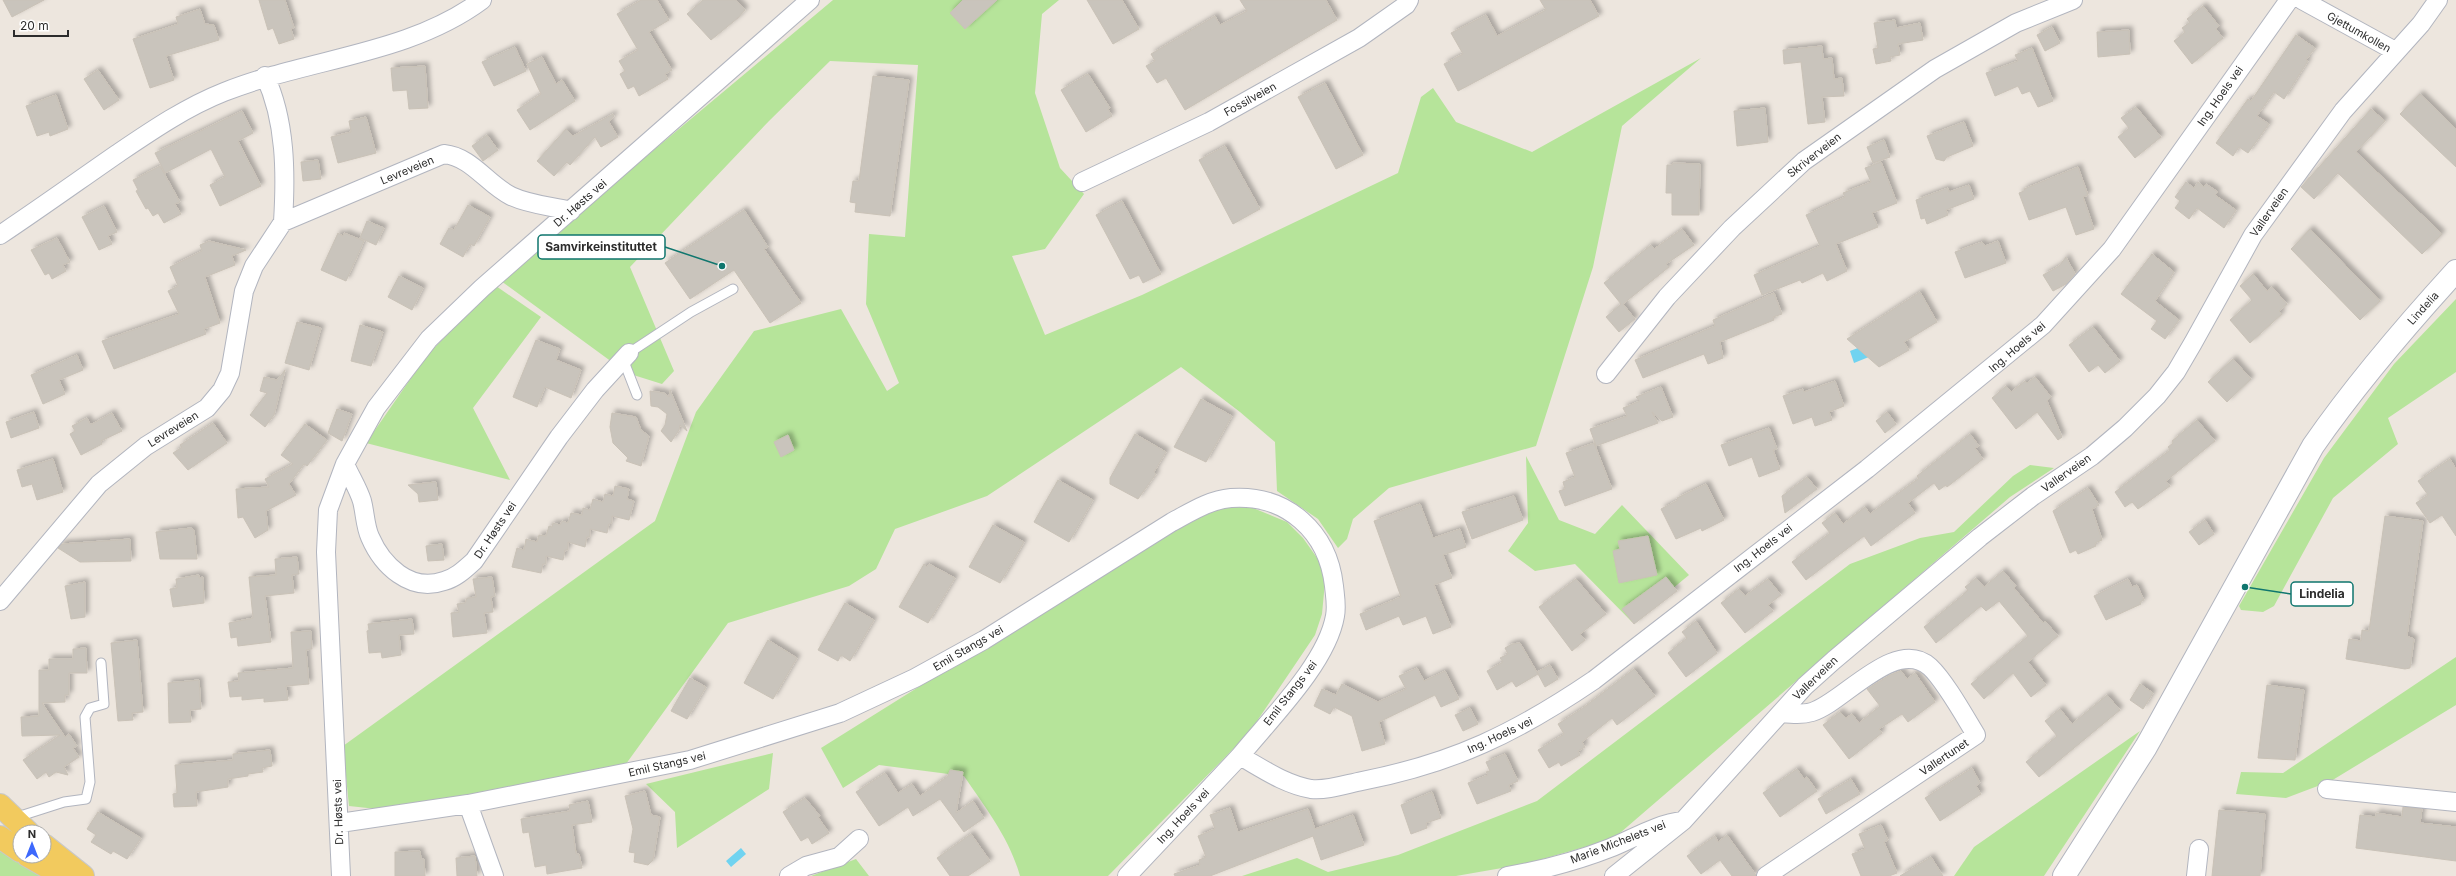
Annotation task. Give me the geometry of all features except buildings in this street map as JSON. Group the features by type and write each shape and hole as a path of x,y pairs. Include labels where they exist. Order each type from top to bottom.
{"main road":[{"name":"Lindelia","path":"2064,876 2146,748 2313,446 2358,385 2456,270"},
{"path":"0,836 12,845"},
{"path":"52,851 83,876"},
{"path":"42,864 63,876"}],"street":[{"path":"0,235 152,130 216,95 265,76 369,51 434,29 461,16 482,0"},
{"name":"Dr. Høsts vei","path":"341,876 340,823 329,661 326,552 328,510 345,464 376,408 428,339 482,288 810,0"},
{"name":"Fossilveien","path":"1082,182 1209,122 1353,42 1406,5 1409,0"},
{"name":"Skriverveien","path":"1606,374 1667,297 1732,228 1804,161 1935,69 2016,23 2073,0"},
{"name":"Ing. Hoels vei","path":"1127,876 1240,756 1288,783 1313,789 1406,772 1457,755 1503,736 1547,712 1594,680 1867,468 2043,325 2112,249 2289,0"},
{"name":"Gjettumkollen","path":"2302,0 2395,52"},
{"name":"Vallerveien","path":"1614,876 1684,821 1805,686 1834,660 1974,542 2033,496 2092,456 2125,428 2157,396 2176,372 2253,234 2343,111 2421,24 2438,0"},
{"path":"265,76 274,101 283,150 285,168 283,222"},
{"name":"Levreveien","path":"0,601 99,484 146,446 207,408 222,390 230,373 244,291 254,266 283,222 444,154 455,156 467,162 509,195 527,202 571,211"},
{"name":"Dr. Høsts vei","path":"345,464 361,499 370,536 383,559 396,574 410,581 443,582 458,575 474,561 559,437 595,390 626,356"},
{"name":"Emil Stangs vei","path":"340,823 468,804 690,760 840,713 915,678 984,640 1185,515 1204,505 1230,498 1253,499 1271,503 1289,511 1306,523 1318,540 1332,566 1336,603 1335,617 1327,641 1308,673 1240,756"},
{"name":"Vallertunet","path":"1766,876 1976,735 1955,701 1929,666 1914,660 1898,661 1880,667 1813,712 1782,713"},
{"path":"2327,789 2456,802"},
{"path":"468,804 494,876"},
{"name":"Marie Michelets vei","path":"1507,876 1565,863 1610,848 1664,823 1684,821"},
{"path":"788,876 806,866 839,857 859,839"},
{"path":"2196,876 2199,849"}],"lane":[{"path":"637,395 626,356 691,312 733,289"},
{"path":"14,819 64,802 86,799 90,782 85,717 90,708 104,704 101,663"}],"green space":[{"path":"833,0 1059,0 1042,14 1035,93 1060,168 1084,194 1045,249 1012,256 1045,335 1142,295 1398,173 1421,97 1433,88 1456,122 1532,152 1701,58 1622,126 1593,267 1536,446 1389,488 1353,519 1347,539 1338,548 1318,519 1277,491 1275,442 1240,412 1181,367 987,496 895,529 876,569 849,586 728,623 618,775 414,813 349,806 343,746 655,521 696,412 754,331 841,309 887,391 899,383 866,304 869,234 905,237 918,65 830,61 769,121 630,267 674,371 662,384 627,373 501,281 575,216"},
{"path":"496,286 541,317 473,408 510,480 366,443 427,355"},
{"path":"2456,299 2456,372 2388,418 2398,444 2333,498 2274,606 2263,612 2241,610 2239,606 2324,458 2394,364"},
{"path":"1526,456 1559,520 1595,534 1622,505 1689,575 1632,622 1575,564 1535,571 1508,551 1528,523"},
{"path":"2030,465 2054,468 2010,497 1613,839 1525,864 1456,876 1242,876 1297,858 1328,872 1398,855 1537,801 1850,564 1920,538 1954,532 2013,476"},
{"path":"1236,501 1287,522 1303,538 1320,562 1325,582 1322,614 1315,635 1249,733 1108,876 1020,876 1016,862 1003,836 964,776 879,765 843,788 821,748 1174,527"},
{"path":"2456,657 2456,705 2331,781 2286,798 2236,794 2241,772 2283,773"},
{"path":"2140,731 2044,876 1954,876 1974,847"},
{"path":"773,753 769,789 677,848 675,812 646,784"},
{"path":"0,849 12,856 12,864 26,864 47,876 0,876"},
{"path":"856,859 869,876 811,876"}],"water":[{"path":"1876,341 1881,352 1854,363 1850,351"},
{"path":"741,848 746,854 731,867 726,861"}],"place":[{"name":"Samvirkeinstituttet","path":"722,266"},
{"name":"Lindelia","path":"2245,587"}]}
